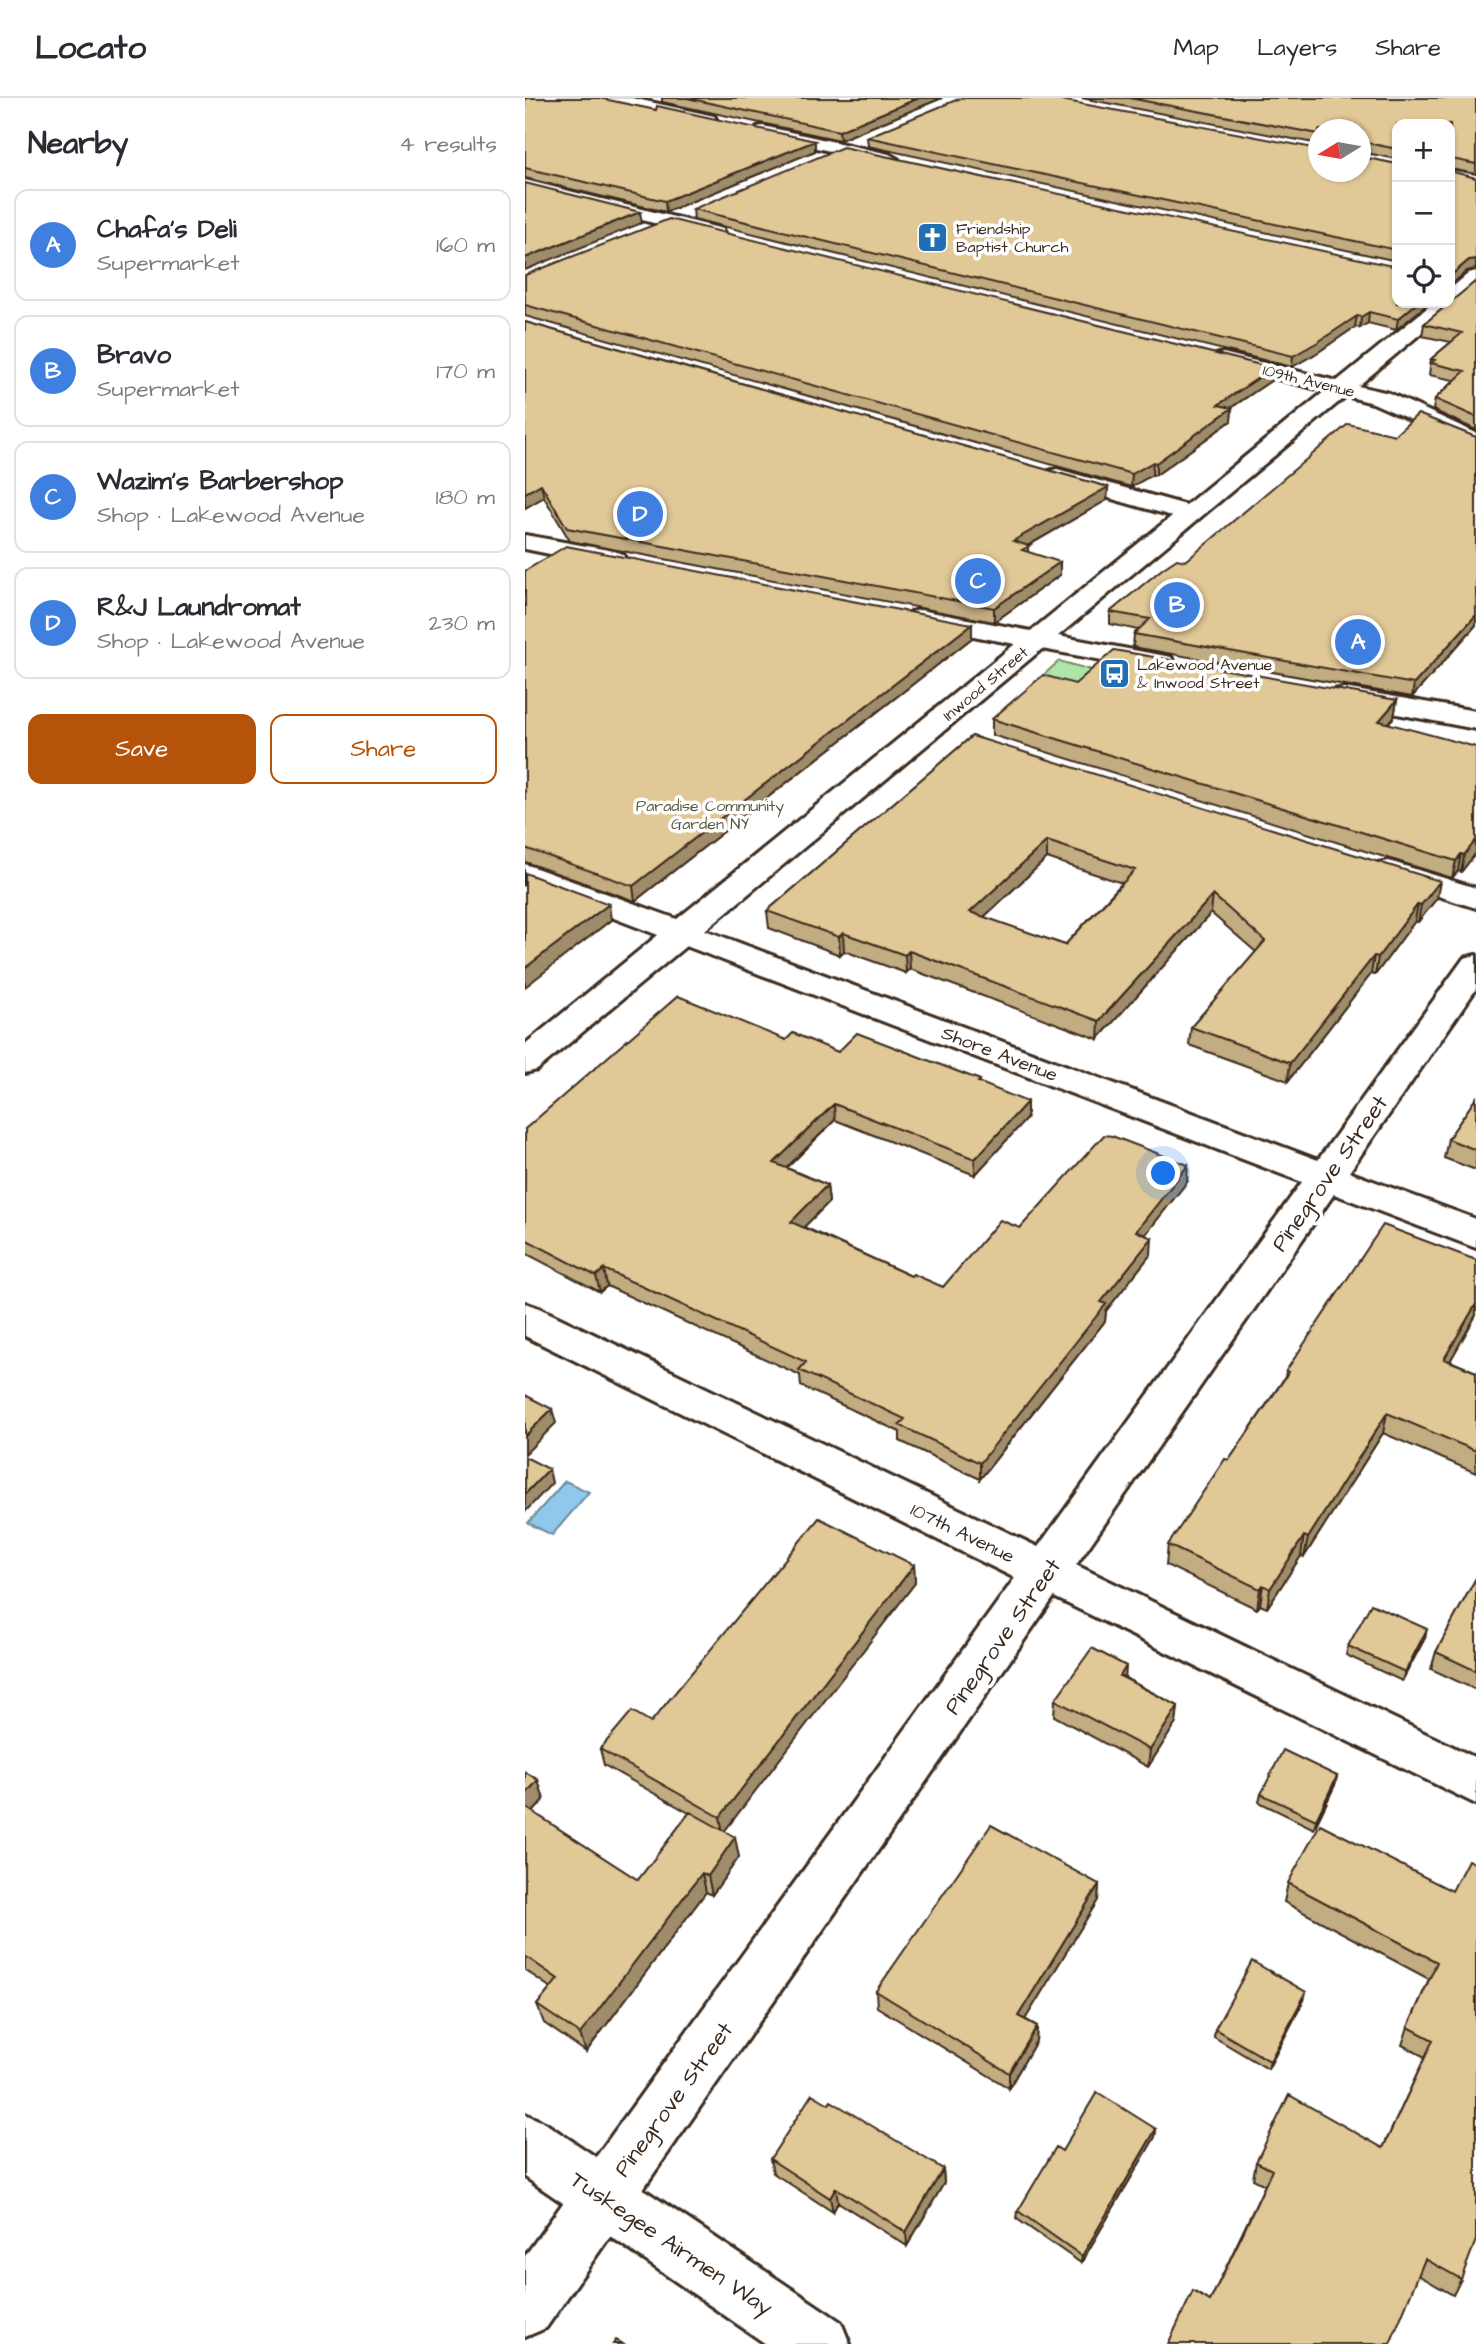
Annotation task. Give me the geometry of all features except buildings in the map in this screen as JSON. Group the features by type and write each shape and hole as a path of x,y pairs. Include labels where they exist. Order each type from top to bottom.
{"street":[{"path":"610,98 719,122"},
{"path":"746,128 906,163"},
{"path":"817,159 866,139"},
{"path":"525,185 738,238"},
{"path":"638,233 695,210"},
{"name":"Inwood Street","path":"525,1062 1439,308"},
{"name":"109th Avenue","path":"1206,354 1381,398 1476,442"},
{"path":"1031,468 1189,513"},
{"path":"527,544 637,564"},
{"path":"889,612 1190,668"},
{"path":"1323,692 1466,718 1476,693"},
{"path":"932,727 964,737"},
{"path":"1356,860 1476,898"},
{"name":"Shore Avenue","path":"525,873 1476,1234"},
{"name":"Pinegrove Street","path":"525,2306 1476,965"},
{"name":"107th Avenue","path":"525,1318 1476,1783"},
{"name":"Tuskegee Airmen Way","path":"525,2143 818,2344"}],"green space":[{"path":"1059,661 1099,672 1037,730 996,718"}],"water":[{"path":"565,1481 589,1492 552,1535 528,1523"}],"place":[{"name":"Friendship Baptist Church","path":"933,237"},
{"name":"R&J Laundromat","path":"640,514"},
{"name":"Wazim's Barbershop","path":"978,581"},
{"name":"Bravo","path":"1177,605"},
{"name":"Chafa's Deli","path":"1358,642"},
{"name":"Lakewood Avenue & Inwood Street","path":"1114,673"}],"park label":[{"name":"Paradise Community Garden NY","path":"710,814"}]}
